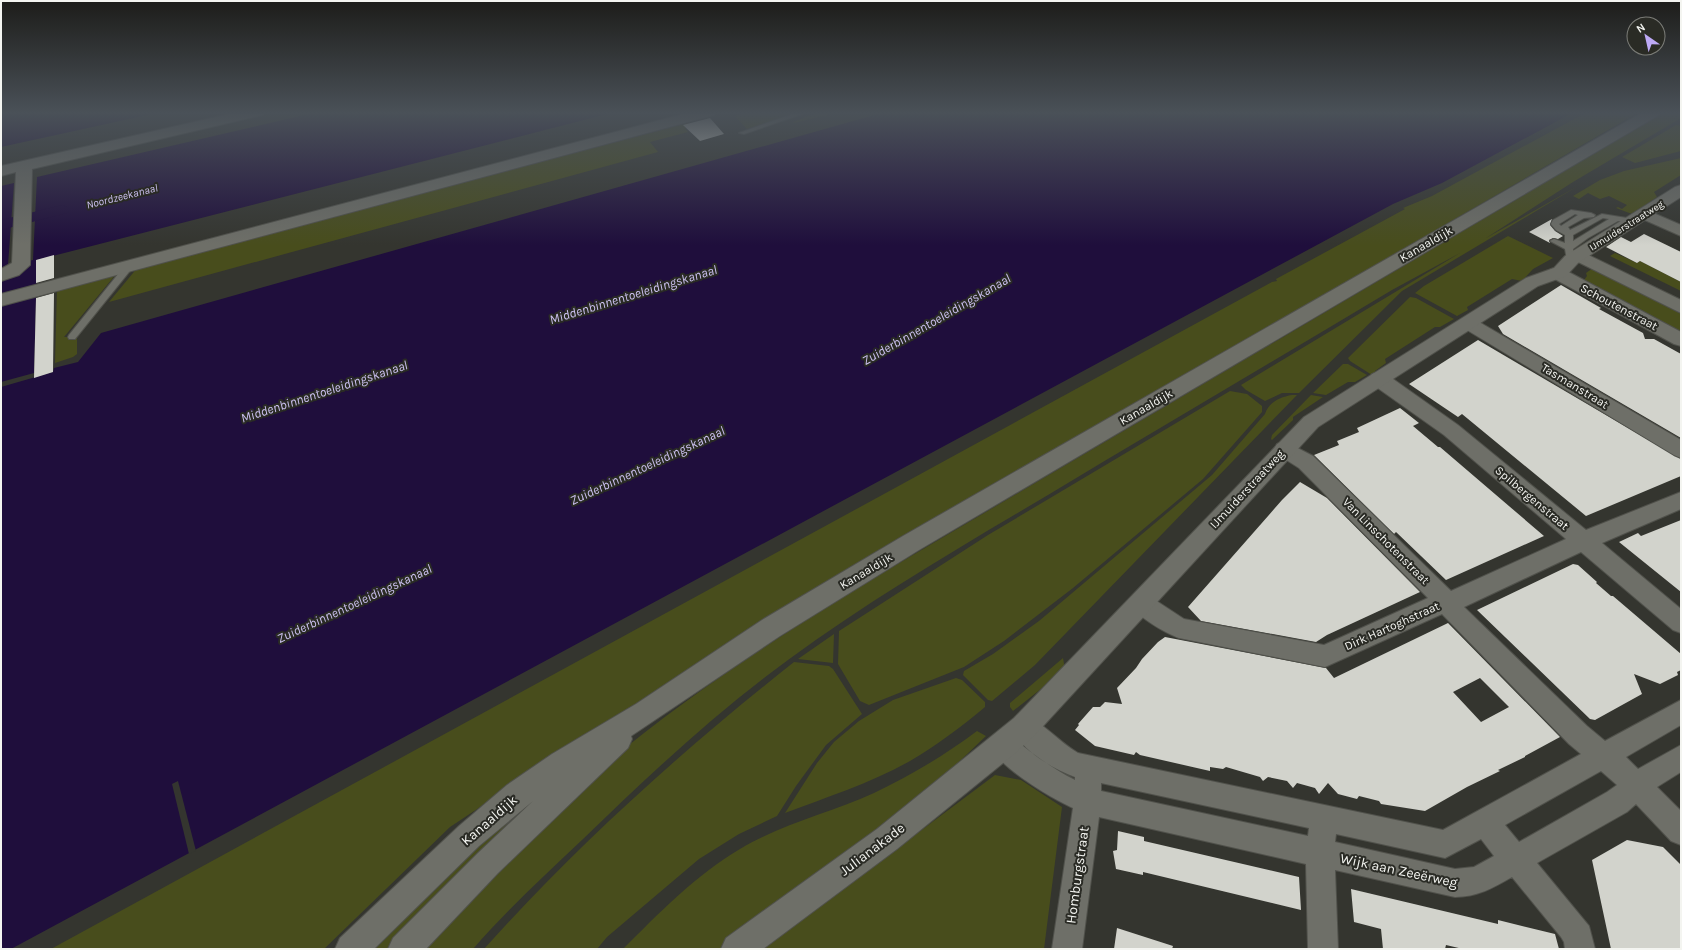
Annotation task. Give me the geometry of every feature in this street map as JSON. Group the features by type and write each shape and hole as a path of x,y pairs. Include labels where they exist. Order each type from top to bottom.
{"street":[{"path":"3,170 23,160 41,156"},
{"path":"1,300 541,156"},
{"name":"Kanaaldijk","path":"351,949 469,836 517,795 562,763 645,713 771,628 911,543 1578,156"},
{"path":"1,275 13,271 21,265 23,160"},
{"name":"IJmuiderstraatweg","path":"1532,282 1539,271 1562,260 1631,217 1681,190"},
{"path":"1631,217 1681,232"},
{"path":"1572,254 1681,308"},
{"name":"IJmuiderstraatweg","path":"1013,736 1141,603 1311,422 1532,282 1557,273 1569,264 1572,254"},
{"name":"Schoutenstraat","path":"1557,273 1681,340"},
{"name":"Tasmanstraat","path":"1468,323 1681,450"},
{"name":"Spilbergenstraat","path":"1379,379 1451,430 1681,623"},
{"name":"Van Linschotenstraat","path":"1284,449 1306,462 1432,586 1446,603 1578,735 1637,787 1681,831"},
{"name":"Dirk Hartoghstraat","path":"1141,603 1179,628 1325,656 1431,607 1461,598 1565,549 1681,500"},
{"path":"1013,736 1061,759 1088,768 1445,844 1681,712"},
{"name":"Kanaaldijk","path":"404,949 488,863 645,713"},
{"name":"Wijk aan Zeeërweg","path":"1013,736 1046,780 1065,791 1088,800 1455,883 1466,883 1479,880 1617,802 1654,774 1681,758"},
{"name":"Julianakade","path":"737,949 887,838 1013,736"},
{"path":"1088,768 1088,800"},
{"name":"Homburgstraat","path":"1067,949 1088,800"},
{"path":"1322,949 1320,853 1324,819"},
{"path":"1484,823 1571,927 1578,937 1580,949"}],"lane":[{"path":"1572,254 1570,234 1564,229 1565,226 1582,216 1631,217"},
{"path":"1570,234 1602,216"},
{"path":"1554,241 1572,254"},
{"path":"72,337 130,265"}],"green space":[{"path":"561,156 642,156 109,302 138,267"},
{"path":"1505,156 1563,156 746,631 450,827 324,949 51,949 1272,282 1277,281 1276,279 1405,209 1403,208 1432,196"},
{"path":"1590,156 1616,156 1573,182 1486,238 1578,186 1402,291 1299,393 1282,393 1265,401 1246,390 1241,385 1460,253 1392,290 982,534 851,616 761,680 682,746 526,893 473,949 415,949 493,870 572,794 640,736 749,657 862,585"},
{"path":"1623,156 1661,156 1635,163 1622,157"},
{"path":"1681,158 1681,175 1654,192 1657,197 1632,214 1616,208 1618,207 1622,209 1627,205 1609,196 1600,199 1588,193 1579,199 1573,196 1600,180 1624,171"},
{"path":"1508,236 1553,258 1533,269 1522,281 1512,279 1467,307 1468,310 1457,316 1415,293 1424,286"},
{"path":"1615,253 1637,263 1640,261 1681,282 1681,291 1610,256"},
{"path":"1593,268 1681,314 1681,332 1584,280 1587,276 1586,273"},
{"path":"117,273 64,337 77,337 77,354 73,357 55,363 57,288"},
{"path":"1410,297 1416,298 1454,319 1440,327 1435,327 1385,359 1386,363 1372,375 1350,361 1348,358"},
{"path":"1343,364 1348,364 1367,375 1355,382 1348,382 1326,395 1313,393"},
{"path":"1230,391 1247,394 1262,406 1262,412 1203,479 1073,588 1004,641 964,667 869,705 860,701 838,664 839,631 988,535"},
{"path":"1297,395 1035,665 992,701 988,700 963,675 964,671 993,654 1039,621 1212,475 1265,414 1272,403 1283,397"},
{"path":"1311,395 1323,397 1293,417 1293,420 1272,440 1272,435"},
{"path":"834,634 833,663 798,659"},
{"path":"1063,658 1065,670 1013,711 1010,707 1010,703"},
{"path":"794,662 829,666 833,669 862,714 826,745 796,786 777,816 739,834 699,859 607,937 597,949 484,949 594,835 672,763"},
{"path":"956,678 962,680 985,702 985,707 967,722 930,749 895,769 849,789 785,813 817,763 834,742 859,721 893,700"},
{"path":"977,731 986,736 939,781 901,813 720,949 623,949 664,908 693,883 724,859 740,849 772,833 874,793 940,757"},
{"path":"995,775 1021,780 1062,807 1044,949 763,949"},
{"path":"540,795 393,949 365,949 460,857"}],"water":[{"path":"126,156 442,156 37,260 34,373 1,382 1,186 14,183 8,265 33,260 37,177"},
{"path":"728,156 1492,156 1442,183 1393,204 11,949 1,949 1,387 53,372 54,368 78,362 101,333"}],"pier":[{"path":"178,781 196,851 189,854 172,784"}],"building":[{"path":"1552,219 1550,225 1555,231 1563,236 1558,239 1553,238 1549,240 1550,243 1529,232"},
{"path":"1644,234 1681,252 1681,282 1640,261 1637,263 1606,247 1621,237 1631,242"},
{"path":"54,255 54,278 36,283 36,260"},
{"path":"1561,285 1601,308 1599,309 1643,333 1645,339 1654,339 1681,354 1681,438 1503,334 1498,326"},
{"path":"54,293 53,372 34,378 36,298"},
{"path":"1478,340 1681,459 1681,476 1586,516 1462,414 1458,417 1409,384"},
{"path":"1400,408 1419,423 1413,426 1438,447 1440,447 1544,536 1446,580 1396,532 1394,534 1314,455 1339,445 1337,441 1359,432 1357,428"},
{"path":"1300,482 1327,498 1420,592 1327,635 1316,642 1201,621 1188,607 1282,500"},
{"path":"1681,520 1681,592 1619,542 1638,533 1641,536"},
{"path":"1573,564 1578,565 1611,596 1613,596 1681,654 1681,670 1677,672 1678,675 1660,684 1634,674 1642,694 1595,720 1590,719 1477,610"},
{"path":"1448,623 1560,737 1425,811 1381,804 1379,801 1359,796 1357,799 1338,794 1328,783 1319,794 1315,788 1297,783 1293,788 1287,781 1268,777 1263,781 1260,777 1226,767 1223,769 1210,767 1210,771 1140,755 1136,752 1134,755 1095,746 1075,730 1079,725 1078,724 1093,707 1100,707 1105,702 1122,704 1117,688 1158,642 1165,637 1326,668 1334,678","holes":["1480,678 1509,707 1481,722 1453,692"]},
{"path":"1118,831 1144,837 1144,841 1299,877 1301,910 1143,872 1143,875 1116,869 1113,851 1117,850"},
{"path":"1627,840 1663,847 1681,865 1681,949 1611,949 1592,860"},
{"path":"1351,889 1498,924 1498,920 1555,934 1559,949 1463,949 1446,945 1445,949 1383,949 1381,929 1354,922"},
{"path":"1117,928 1173,946 1172,949 1114,949"}],"waterway":[{"name":"Noordzeekanaal","path":"1,225 62,210"}],"water label":[{"name":"Middenbinnentoeleidingskanaal","path":"633,294"},
{"name":"Zuiderbinnentoeleidingskanaal","path":"936,319"},
{"name":"Middenbinnentoeleidingskanaal","path":"324,391"},
{"name":"Zuiderbinnentoeleidingskanaal","path":"647,465"},
{"name":"Zuiderbinnentoeleidingskanaal","path":"354,603"}]}
